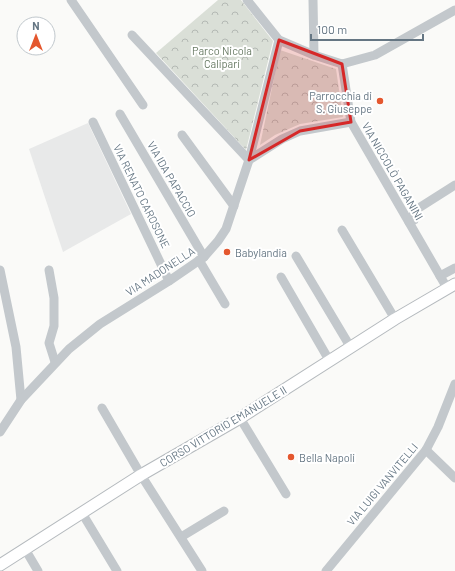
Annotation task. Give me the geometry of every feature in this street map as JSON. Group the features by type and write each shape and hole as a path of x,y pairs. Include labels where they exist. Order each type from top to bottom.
{"main road":[{"name":"CORSO VITTORIO EMANUELE II","path":"0,565 141,475 240,418 395,319 451,286"}],"street":[{"path":"71,0 143,105"},
{"path":"247,0 279,40 314,55 342,64 375,55 455,10"},
{"path":"313,0 314,55"},
{"path":"132,35 249,160 282,139 300,131 351,122"},
{"name":"VIA MADONELLA","path":"0,432 21,400 55,362 69,349 100,324 169,281 201,258 218,241 226,229 249,160 279,40"},
{"name":"VIA NICCOLÒ PAGANINI","path":"342,64 351,122 440,276 451,286"},
{"name":"VIA IDA PAPACCIO","path":"120,114 201,258 225,304"},
{"name":"VIA RENATO CAROSONE","path":"93,122 169,281"},
{"path":"182,135 234,206"},
{"path":"409,222 414,220 414,211 454,189"},
{"path":"342,230 395,319"},
{"path":"296,256 350,348"},
{"path":"440,276 455,268"},
{"path":"49,270 54,298 54,326 49,344 55,362"},
{"path":"0,273 16,347 21,400"},
{"path":"281,277 330,360"},
{"name":"VIA LUIGI VANVITELLI","path":"326,571 426,450 438,427 455,384"},
{"path":"102,408 141,475 202,571"},
{"path":"240,418 286,494"},
{"path":"426,450 455,478"},
{"path":"181,537 224,511"},
{"path":"82,513 117,571"},
{"path":"25,549 38,571"}],"highlighted area":[{"path":"279,40 342,64 351,122 300,131 249,160"}],"shaded area":[{"path":"88,123 131,214 63,252 29,149"}],"green space":[{"name":"Parco Nicola Calipari","path":"218,0 241,0 273,41 246,150 156,53"},
{"name":"Parco Nicola Calipari","path":"280,50 336,69 343,117 300,124 275,135 260,145"}],"place":[{"name":"Parrocchia di S. Giuseppe","path":"380,101"},
{"name":"Babylandia","path":"227,252"},
{"name":"Bella Napoli","path":"291,457"}]}
